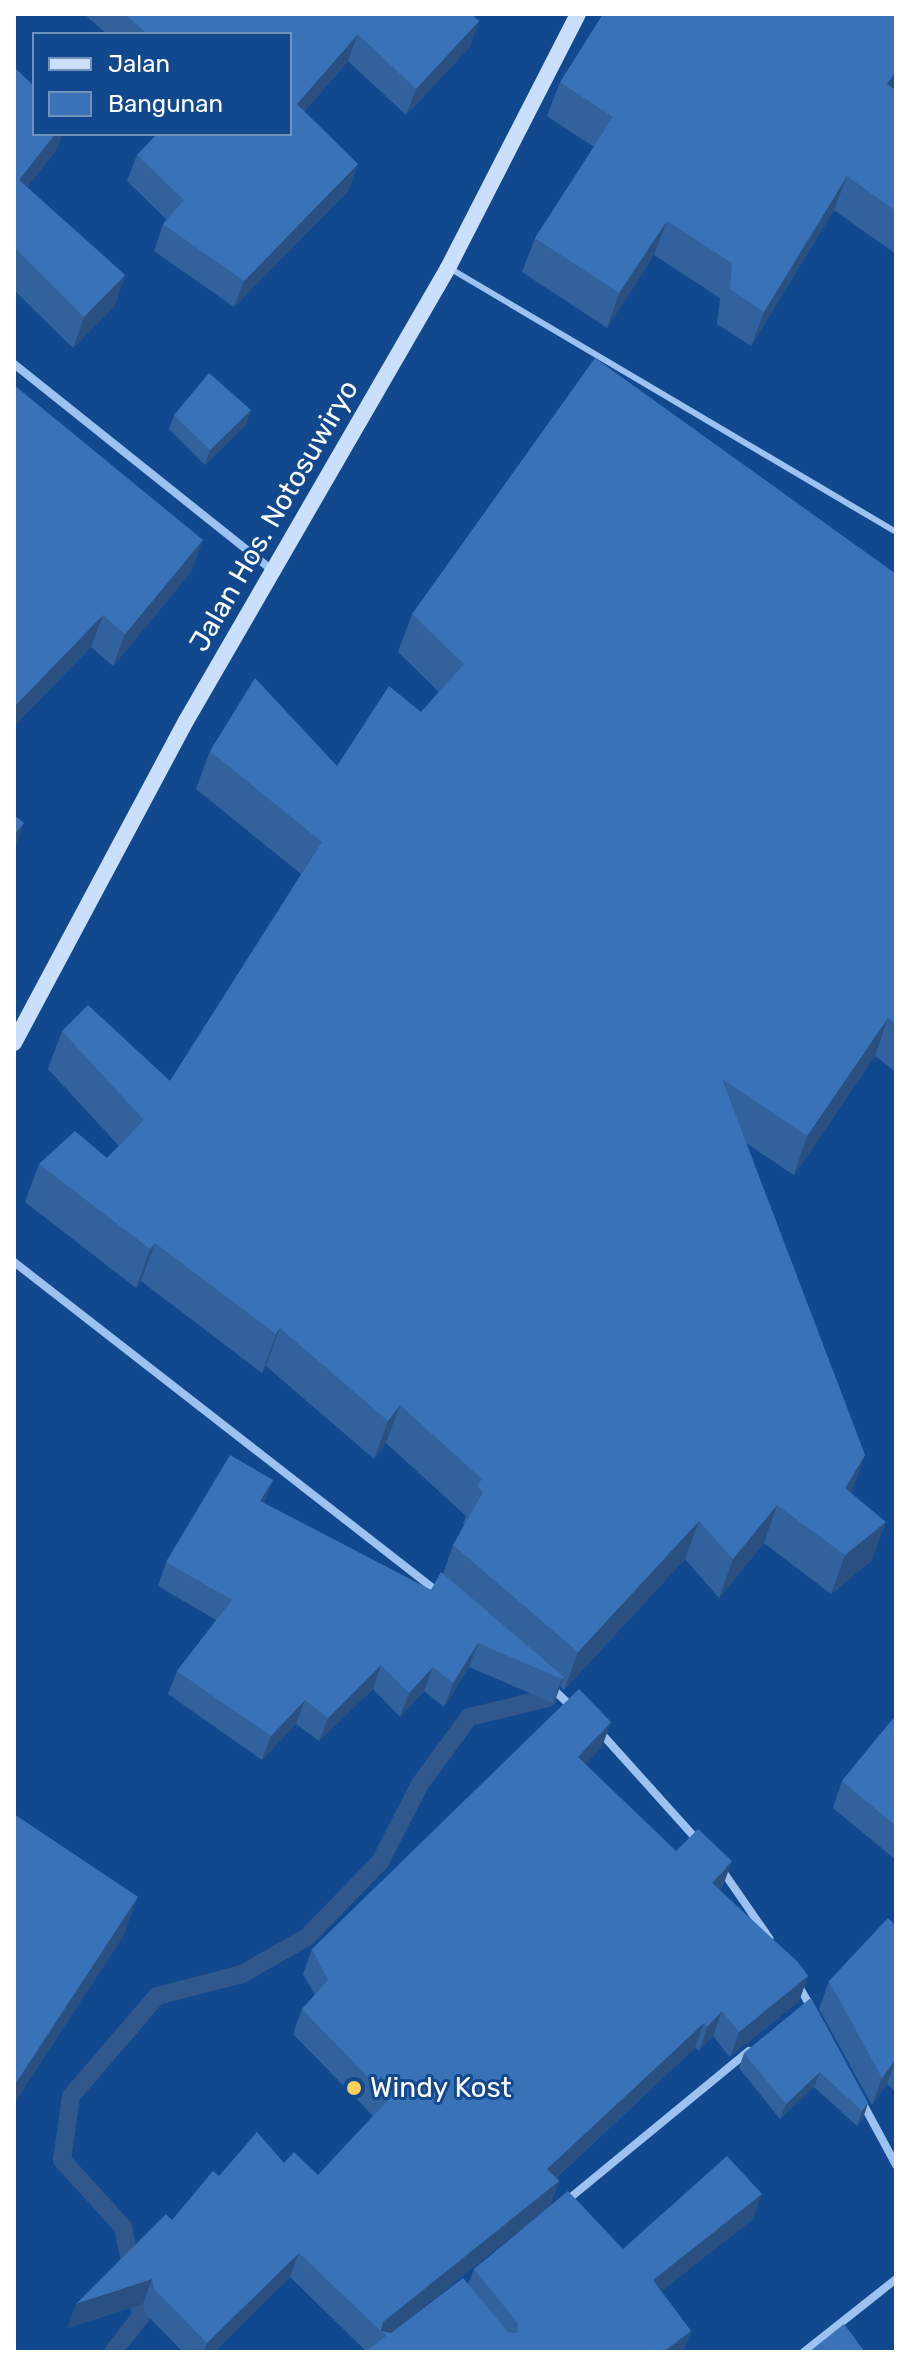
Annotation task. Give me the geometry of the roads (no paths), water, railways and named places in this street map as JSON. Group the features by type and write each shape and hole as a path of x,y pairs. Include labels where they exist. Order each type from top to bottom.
{"street":[{"name":"Jalan Hos. Notosuwiryo","path":"14,1043 271,569 448,268 578,14"},
{"path":"14,364 271,569"},
{"path":"14,1262 451,1602"},
{"path":"541,1679 585,1718"},
{"path":"595,1727 707,1851"},
{"path":"717,1862 774,1945"},
{"path":"794,1979 816,2015"},
{"path":"796,2012 808,2002"},
{"path":"553,2213 760,2042"},
{"path":"859,2097 896,2165"},
{"path":"804,2352 896,2279"}],"lane":[{"path":"448,268 896,532"}],"waterway":[{"path":"113,2352 141,2316 123,2227 62,2160 71,2096 157,1996 242,1974 307,1937 380,1862 420,1784 469,1717 548,1698"}],"place":[{"name":"Windy Kost","path":"354,2088"}]}
